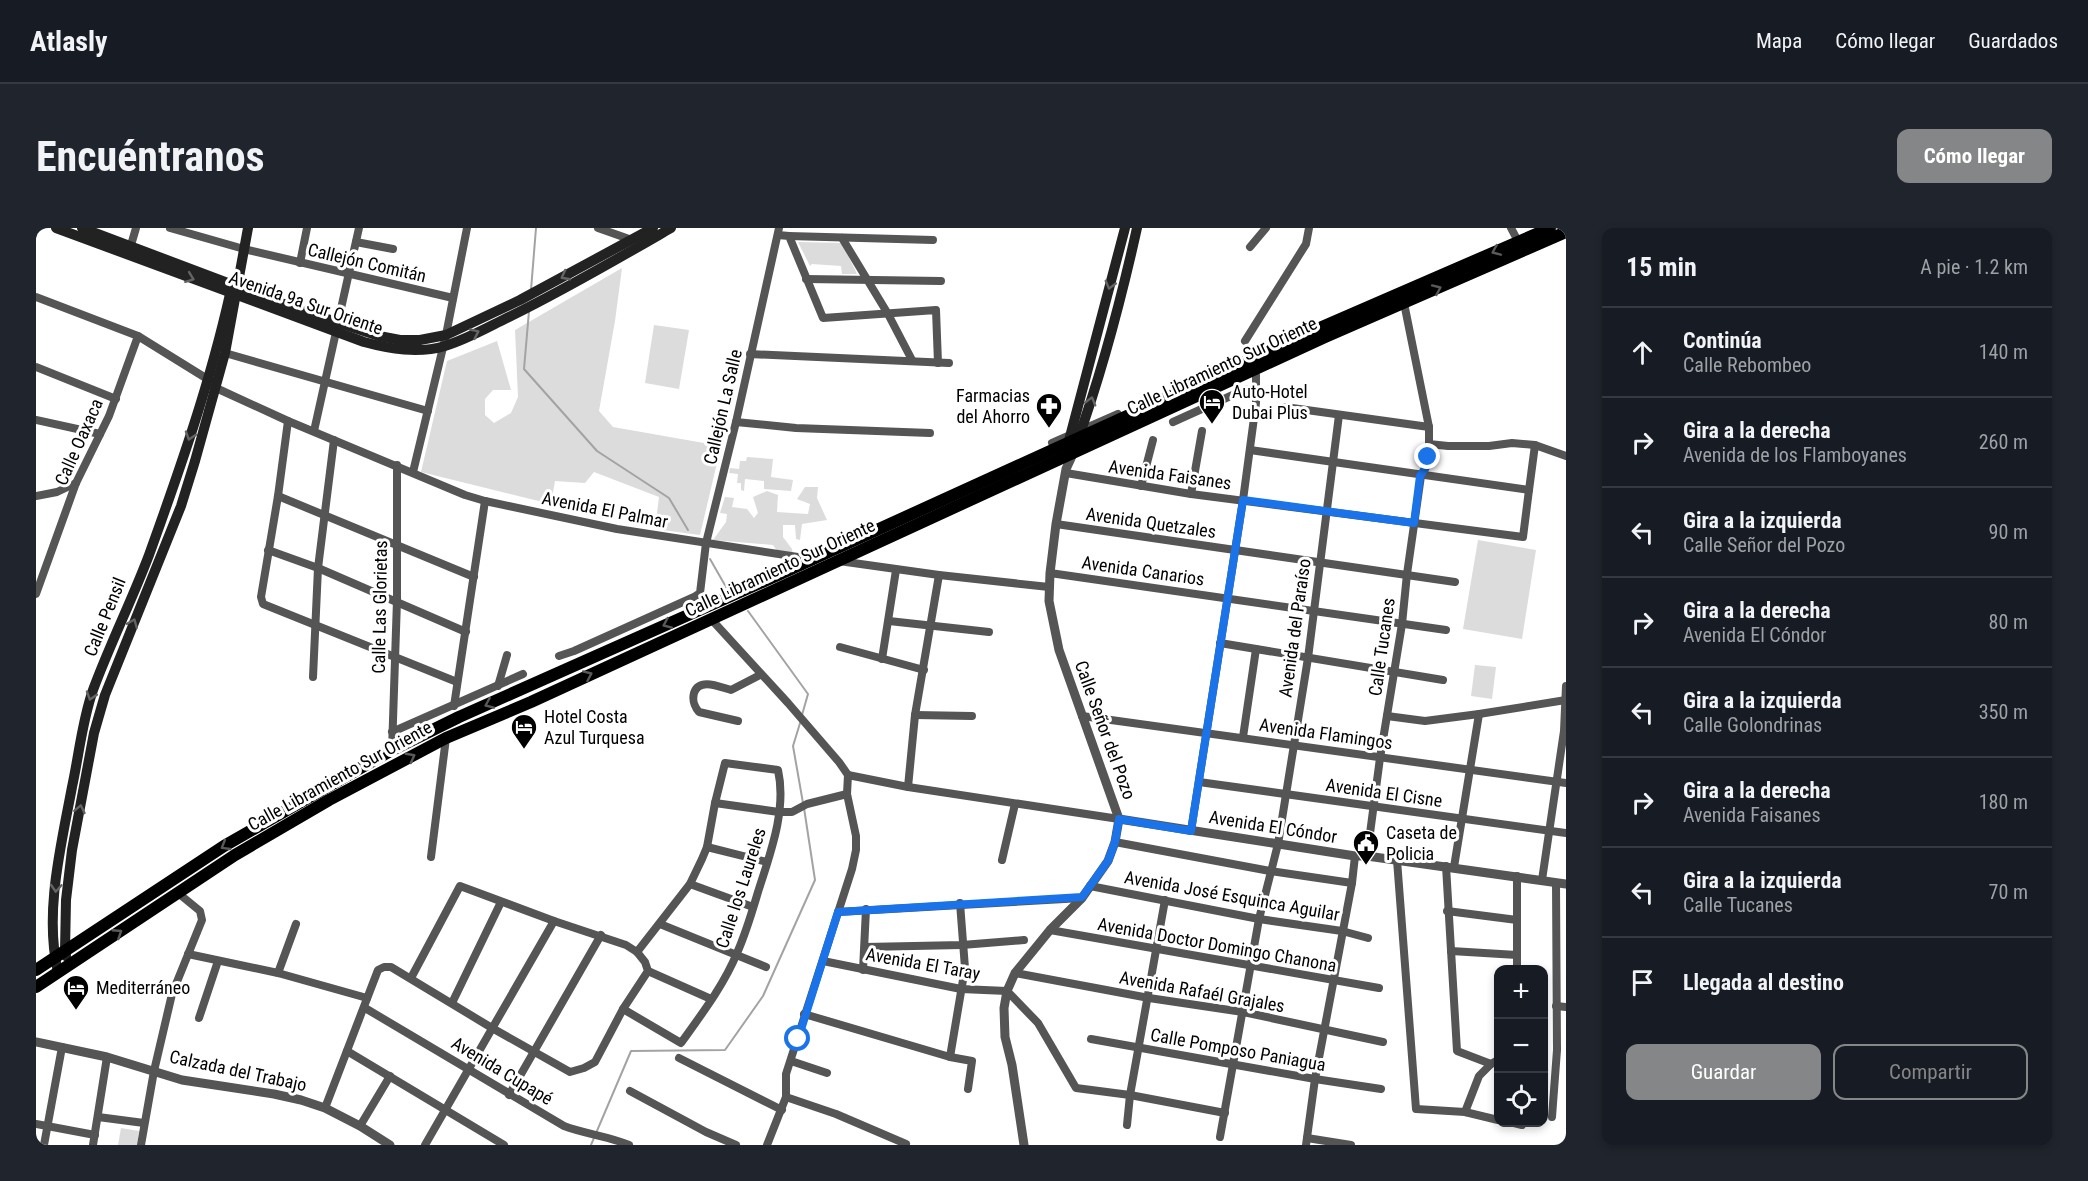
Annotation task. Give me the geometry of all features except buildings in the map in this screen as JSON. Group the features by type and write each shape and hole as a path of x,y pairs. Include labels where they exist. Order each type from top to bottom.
{"main road":[{"name":"Avenida 9a Sur Oriente","path":"56,228 337,327 388,348 406,350 445,340 521,305 671,228"},
{"name":"Avenida 9a Sur Oriente","path":"82,228 131,246 235,292"},
{"name":"Calle Pensil","path":"213,384 248,228"},
{"name":"Avenida 9a Sur Oriente","path":"547,292 653,228"},
{"path":"1068,463 1069,436 1125,228"},
{"path":"1068,463 1082,430 1137,228"},
{"name":"Calle Libramiento Sur Oriente","path":"1350,321 1404,303 1521,247 1550,228"},
{"name":"Calle Libramiento Sur Oriente","path":"36,970 224,846 392,750 459,717 778,575 1133,427 1323,332 1521,247 1566,232"},
{"path":"1121,243 1133,246"},
{"name":"Calle Pensil","path":"58,972 60,954 54,930 59,851 85,718 93,689 148,557 225,353 235,292"},
{"name":"Calle Libramiento Sur Oriente","path":"36,987 235,855 289,823 446,738 770,592 808,563"},
{"name":"Calle Pensil","path":"60,954 69,965"}],"street":[{"path":"131,246 136,228"},
{"name":"Callejón Comitán","path":"170,228 300,263 453,298"},
{"path":"300,263 307,228"},
{"path":"314,431 359,228"},
{"path":"413,472 445,340 467,228"},
{"path":"598,228 632,240"},
{"path":"1250,247 1266,228"},
{"path":"1245,341 1306,244 1309,228"},
{"path":"1511,228 1521,247"},
{"path":"778,232 789,236 933,240"},
{"name":"Callejón La Salle","path":"558,656 694,597 700,592 704,549 736,422 778,232"},
{"path":"789,236 822,318 936,309 938,363"},
{"path":"842,238 888,314 912,360"},
{"path":"356,242 393,249"},
{"path":"806,279 941,281"},
{"name":"Avenida El Palmar","path":"36,297 138,336 213,384 288,421 397,465 449,489 485,501 704,549 808,563"},
{"name":"Calle Tucanes","path":"1367,856 1402,624 1420,476 1426,467 1430,444 1429,427 1404,303"},
{"path":"770,592 786,589 846,563 1346,334 1352,329 1350,321 1341,315 1331,318 1069,436 808,563"},
{"name":"Calle Oaxaca","path":"36,594 76,483 116,399 138,336"},
{"path":"225,353 428,411"},
{"path":"750,354 949,363"},
{"path":"36,367 116,399"},
{"path":"1191,831 1243,500 1256,375"},
{"path":"1173,422 1246,389 1256,389"},
{"path":"1285,407 1429,427"},
{"name":"Avenida del Paraíso","path":"1220,1137 1259,919 1278,844 1308,658 1339,415"},
{"path":"36,420 100,434"},
{"path":"288,421 261,602 457,682"},
{"path":"736,422 796,428 930,433"},
{"path":"1191,494 1202,431"},
{"path":"313,677 318,568 334,440"},
{"path":"1141,486 1153,440"},
{"path":"1430,444 1448,446 1535,445 1566,456"},
{"path":"1250,450 1529,490 1535,445"},
{"name":"Avenida Faisanes","path":"1068,463 1141,486 1522,537 1529,490"},
{"name":"Calle Señor del Pozo","path":"1024,1145 1012,1065 1005,1037 1004,1008 1007,991 1015,973 1050,930 1082,897 1108,861 1115,842 1119,819 1052,625 1050,573 1056,524 1068,463"},
{"name":"Calle Las Glorietas","path":"392,750 397,600 397,465"},
{"path":"36,496 57,492 76,483"},
{"path":"278,496 474,577"},
{"path":"454,706 485,501"},
{"name":"Avenida Quetzales","path":"1056,524 1455,582"},
{"path":"268,550 397,600 466,632"},
{"path":"832,560 896,570 1049,587"},
{"path":"882,659 896,570"},
{"name":"Avenida Canarios","path":"1050,573 1446,630"},
{"path":"908,787 915,715 939,575"},
{"path":"711,620 776,690 848,775 847,794 856,836 852,869 804,1014 802,1040 786,1074 786,1097 783,1110 767,1145"},
{"path":"889,621 990,632"},
{"path":"1220,643 1443,680"},
{"path":"840,647 924,670"},
{"path":"1243,737 1256,649"},
{"path":"498,686 507,655"},
{"path":"392,732 523,675"},
{"path":"738,721 699,712 693,704 694,692 700,684 731,690 760,675"},
{"path":"1542,880 1555,782 1565,732 1566,686"},
{"path":"1387,716 1425,721 1565,700"},
{"path":"1479,714 1462,819 1450,867 1447,911 1457,1050 1491,1064"},
{"path":"915,715 972,716"},
{"name":"Avenida Flamingos","path":"1082,716 1566,783"},
{"path":"431,857 446,738"},
{"name":"Calle los Laureles","path":"623,1009 681,1043 711,999 737,954 767,862 779,812 781,782 778,770 725,763 715,802"},
{"path":"848,775 908,787 1119,819"},
{"name":"Avenida El Cisne","path":"1199,782 1566,833"},
{"path":"637,952 690,884 707,846 715,802 792,812 807,804 847,794"},
{"path":"1002,860 1015,804"},
{"name":"Avenida El Cóndor","path":"1119,819 1355,856 1566,884"},
{"path":"1115,842 1270,871 1352,883"},
{"path":"707,846 767,862"},
{"path":"1351,1145 1307,1141 1315,1080 1326,1031 1355,856"},
{"path":"1397,860 1416,1109 1465,1112 1494,1119"},
{"path":"1517,876 1517,965"},
{"path":"1552,1117 1562,1050 1556,1006 1562,925 1556,883"},
{"path":"690,884 753,907"},
{"path":"411,978 460,886 626,945 637,952 646,966 711,999"},
{"name":"Avenida José Esquinca Aguilar","path":"1090,886 1259,919 1342,931 1368,938"},
{"path":"141,1145 154,1071 172,994 202,920 200,911 178,893"},
{"path":"838,912 1082,897"},
{"path":"1127,1125 1130,1095 1165,900"},
{"path":"452,1003 501,902"},
{"path":"950,1057 964,968 960,903"},
{"path":"863,970 866,909"},
{"path":"1447,911 1517,920"},
{"path":"425,1145 554,921"},
{"path":"278,973 296,924"},
{"path":"660,924 766,967"},
{"name":"Avenida Doctor Domingo Chanona","path":"1050,930 1379,988"},
{"path":"509,1095 601,935"},
{"path":"865,947 962,945 1024,939"},
{"path":"1451,951 1517,955"},
{"path":"188,954 278,973 367,998"},
{"path":"199,1018 218,961"},
{"name":"Avenida El Taray","path":"823,961 961,989 1007,991"},
{"path":"325,1108 378,970 384,967 391,967 411,978 492,1028 570,1072 595,1062 646,966"},
{"name":"Avenida Rafaél Grajales","path":"1015,973 1149,998 1243,1012 1383,1042"},
{"path":"1007,991 1038,1023 1076,1088 1130,1095 1225,1113"},
{"path":"1556,1006 1566,1007"},
{"name":"Avenida Cupapé","path":"365,1008 564,1126 609,1137 629,1145"},
{"path":"804,1014 950,1057 972,1061 968,1089"},
{"name":"Calle Pomposo Paniagua","path":"1091,1039 1315,1080 1381,1089"},
{"name":"Calzada del Trabajo","path":"36,1042 107,1057 182,1080 274,1094 325,1108 390,1145"},
{"path":"44,1145 62,1047"},
{"path":"347,1050 504,1145"},
{"path":"93,1145 107,1057"},
{"path":"679,1058 783,1110"},
{"path":"792,1061 827,1073"},
{"path":"1465,1112 1479,1076 1494,1062"},
{"path":"360,1126 390,1076"},
{"path":"630,1091 706,1132 736,1145"},
{"path":"786,1097 836,1114 906,1144"},
{"path":"98,1117 144,1123"},
{"path":"36,1124 95,1135"}],"shaded area":[{"path":"798,242 842,243 857,274 842,274 841,266 812,264 810,266"},
{"path":"622,268 599,411 613,427 721,446 700,535 655,529 659,497 594,472 585,483 555,481 551,504 421,472 447,361 497,341 511,390 493,390 485,399 485,415 494,423 511,413 518,397 515,330"},
{"path":"654,325 689,330 679,389 645,383"},
{"path":"747,457 773,459 771,477 793,480 791,491 764,489 764,481 745,479 744,491 741,490 741,483 737,483 738,474 729,473 730,468 739,469 740,461 746,461"},
{"path":"805,487 818,487 817,498 827,520 802,524 800,540 796,539 795,525 783,525 783,537 792,549 794,561 786,564 773,545 713,540 726,522 727,514 720,513 725,497 734,498 732,507 747,509 754,518 758,513 753,497 767,491 778,495 777,512 808,514 810,504 797,499"},
{"path":"1478,540 1536,550 1522,639 1463,629"},
{"path":"1475,665 1496,667 1492,699 1471,696"},
{"path":"121,1128 139,1131 137,1145 118,1145"}],"waterway":[{"path":"531,290 536,228"},
{"path":"529,311 524,369 597,451 669,498 688,530"},
{"path":"710,559 726,587"},
{"path":"748,611 808,694 802,715"},
{"path":"801,720 793,746 803,803"},
{"path":"591,1145 631,1051 725,1050 763,996 815,880 804,808"}],"place":[{"name":"Auto-Hotel Dubai Plus","path":"1212,425"},
{"name":"Farmacias del Ahorro","path":"1049,429"},
{"name":"Hotel Costa Azul Turquesa","path":"524,750"},
{"name":"Caseta de Policia","path":"1366,866"},
{"name":"Mediterráneo","path":"76,1011"}],"route":[{"path":"798,1039 838,912 1082,897 1108,861 1115,842 1119,819 1191,831 1243,500 1414,523 1420,476 1426,467 1428,457"}]}
